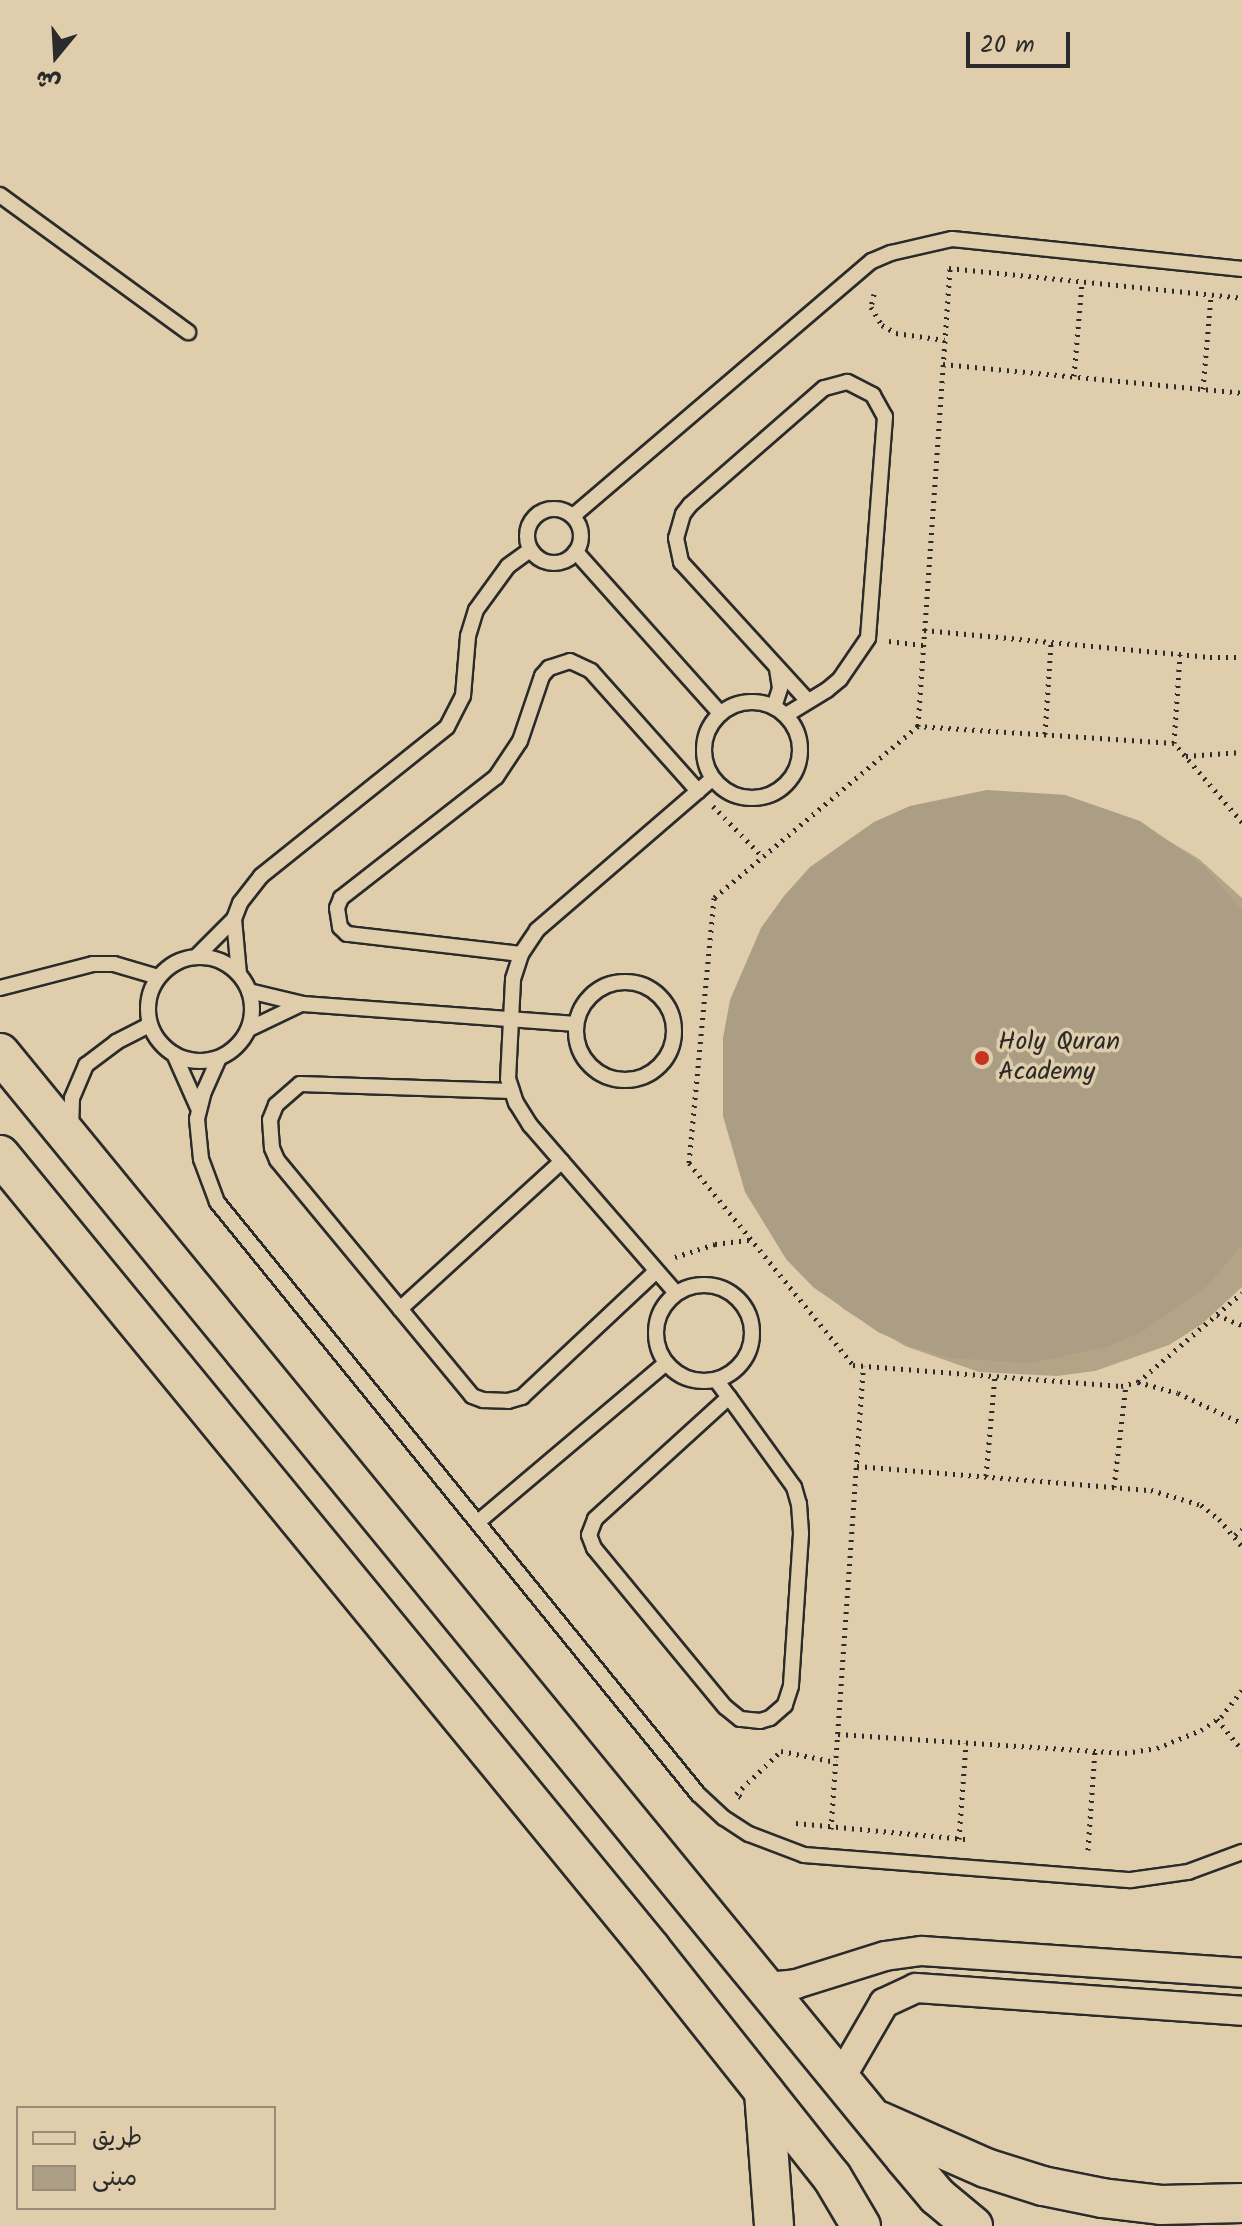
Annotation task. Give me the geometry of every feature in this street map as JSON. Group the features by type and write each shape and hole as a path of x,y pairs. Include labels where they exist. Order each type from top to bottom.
{"main road":[{"path":"0,1053 768,1987 872,2118 937,2196 973,2226"},
{"path":"0,1155 641,1936 832,2177 861,2226"},
{"path":"764,2092 774,2226"},
{"path":"872,2118 986,2168 1043,2186 1102,2198 1161,2205 1242,2203"}],"street":[{"path":"768,1987 796,1984 885,1956 922,1951 1242,1973"},
{"path":"840,2079 884,2003 916,1988 1242,2011"}],"lane":[{"path":"0,195 188,332"},
{"path":"573,516 872,261 911,246 952,239 1242,269"},
{"path":"777,668 780,711 800,741 797,769 789,782 778,791 750,799 736,796 712,779 706,766 704,738 720,713 746,702 780,711 808,701 846,673 868,638 885,417 873,395 847,382 824,388 690,505 676,538 681,562 808,701"},
{"path":"555,509 573,516 582,537 576,552 561,563 543,562 530,550 527,530 537,514 555,509"},
{"path":"196,957 234,919 240,903 261,876 447,727 463,696 468,636 476,610 508,566 530,550"},
{"path":"576,552 720,713"},
{"path":"521,954 347,934 340,927 337,908 341,898 496,777 520,741 542,676 549,668 570,661 591,671 698,791"},
{"path":"676,1293 523,1114 508,1079 513,979 521,954 537,930 712,779"},
{"path":"234,919 239,974 249,991 252,1014 249,1029"},
{"path":"239,974 212,958 196,957 168,967 158,977 147,1005 150,1025 162,1045 174,1054 196,1061 219,1058 231,1051 249,1029 303,1004"},
{"path":"0,988 93,964 124,966 158,977"},
{"path":"615,983 631,983 658,995 668,1008 673,1037 660,1065 634,1079 618,1079 591,1066 576,1040 576,1024 589,998 615,983"},
{"path":"249,991 303,1004 576,1024"},
{"path":"75,1144 70,1113 72,1098 86,1065 116,1042 150,1025"},
{"path":"174,1054 198,1108 201,1159 217,1202 698,1794 724,1818 775,1847 804,1855 1131,1880 1188,1872 1242,1852"},
{"path":"198,1108 219,1058"},
{"path":"512,1091 300,1084 276,1105 269,1135 277,1160 472,1396 508,1401 522,1397 656,1271"},
{"path":"400,1309 562,1161"},
{"path":"709,1286 730,1292 745,1309 752,1330 748,1352 735,1370 716,1380 684,1377 666,1363 658,1347 656,1330 664,1306 676,1293 709,1286"},
{"path":"478,1522 666,1363"},
{"path":"716,1380 729,1397 794,1487 801,1519 791,1686 785,1705 770,1718 760,1721 740,1719 725,1707 594,1548 589,1535 595,1519 729,1397"}],"path":[{"path":"918,726 952,239"},
{"path":"937,269 1242,298"},
{"path":"1074,376 1082,282"},
{"path":"881,287 870,298 871,307 882,325 896,333 945,340"},
{"path":"1203,389 1211,295"},
{"path":"943,364 1242,393"},
{"path":"924,630 1242,657"},
{"path":"868,638 924,645"},
{"path":"1045,734 1051,643"},
{"path":"1180,654 1174,743 1242,822"},
{"path":"1174,743 918,726 714,898 689,1163 853,1365 1126,1385 1138,1382 1242,1293"},
{"path":"1185,756 1242,752"},
{"path":"698,791 763,857"},
{"path":"656,1271 681,1253 751,1240"},
{"path":"1216,1315 1242,1325"},
{"path":"831,1829 863,1366"},
{"path":"986,1476 995,1376"},
{"path":"1138,1382 1178,1393 1242,1423"},
{"path":"1114,1487 1126,1385"},
{"path":"857,1466 1114,1487 1181,1497 1201,1505 1235,1535 1242,1546"},
{"path":"1235,1535 1242,1529"},
{"path":"838,1734 1125,1753 1157,1748 1190,1735 1217,1719 1242,1690"},
{"path":"1217,1719 1242,1750"},
{"path":"959,1839 966,1743"},
{"path":"749,1802 736,1794 781,1751 836,1762"},
{"path":"1088,1850 1095,1751"},
{"path":"789,1821 831,1829 973,1840"},
{"path":"1074,1849 1099,1851"}],"building":[{"name":"Holy Quran Academy","path":"987,790 1065,795 1140,821 1204,866 1242,910 1242,1245 1207,1286 1143,1331 1107,1347 1030,1363 952,1358 914,1348 878,1332 813,1287 786,1259 745,1192 723,1116 723,1038 730,1000 761,928 784,896 810,867 874,822 910,806"}],"place":[{"name":"Holy Quran Academy","path":"982,1058"}]}
